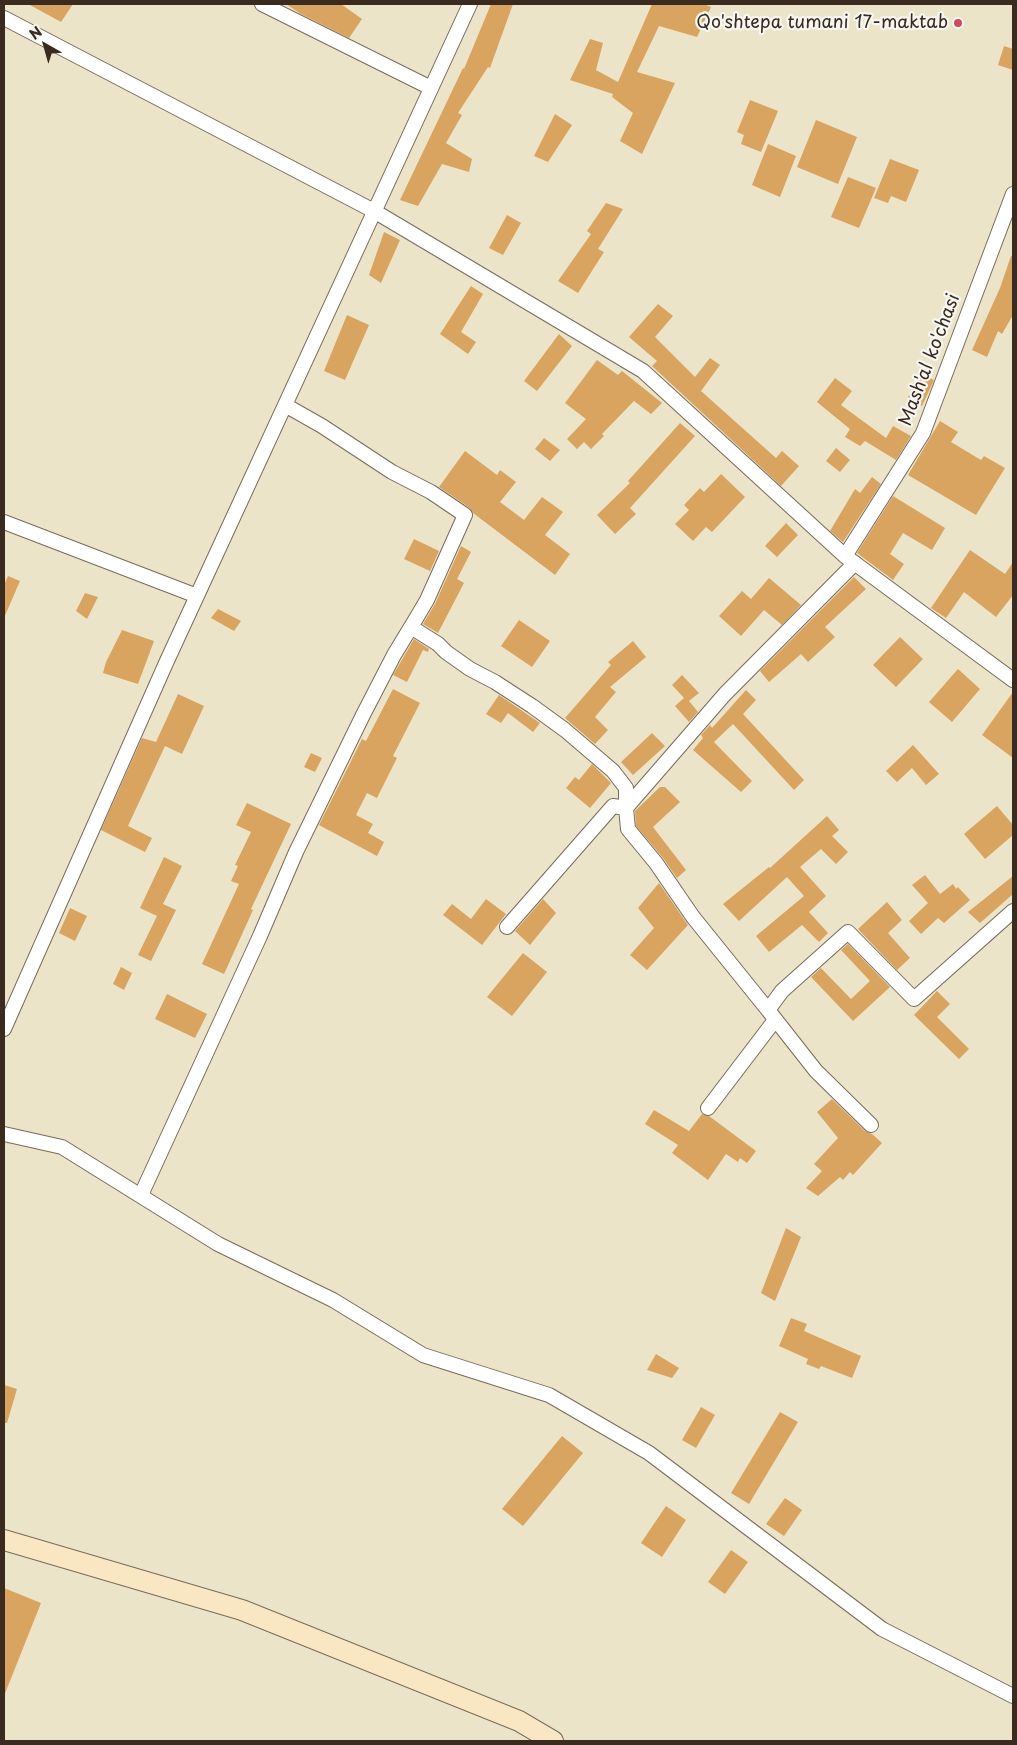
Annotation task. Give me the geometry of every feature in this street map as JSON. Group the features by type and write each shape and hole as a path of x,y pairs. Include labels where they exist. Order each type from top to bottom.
{"main road":[{"path":"5,1544 242,1610 519,1721 553,1741"}],"street":[{"path":"262,4 431,88"},
{"path":"4,1029 197,596 470,4"},
{"path":"4,18 374,210 643,371 850,560 1013,680"},
{"name":"Mash'al ko'chasi","path":"626,808 725,694 850,560 923,433 1013,194"},
{"path":"140,1195 256,945 296,852 394,655 427,600 465,515 431,492 392,472 322,426 285,405"},
{"path":"4,522 197,596"},
{"path":"411,627 438,644 470,669 496,682 532,706 613,771 626,788 628,829 656,863 692,917 816,1071 871,1124"},
{"path":"507,927 570,852 612,806 626,808"},
{"path":"708,1108 772,1015 782,991 848,932 914,999 1013,911"},
{"path":"4,1134 62,1146 218,1244 333,1300 423,1355 549,1395 649,1453 882,1629 1013,1696"}],"building":[{"path":"28,4 73,4 61,22"},
{"path":"286,4 341,4 362,19 349,38 301,14"},
{"path":"491,4 513,4 490,68 488,67 458,113 462,115 446,143 472,159 469,172 442,164 418,206 400,200 464,69"},
{"path":"652,4 704,4 711,7 697,37 659,26 637,72 675,83 642,154 620,141 633,113 612,97 613,94 570,80 590,39 603,43 596,70 618,82"},
{"path":"1004,46 1013,49 1013,70 998,65"},
{"path":"750,100 778,111 761,152 741,144 744,135 737,132"},
{"path":"555,114 572,125 548,162 534,156"},
{"path":"816,120 857,137 838,184 797,167"},
{"path":"768,144 796,156 780,197 752,185"},
{"path":"890,159 919,170 906,202 891,196 888,203 874,198"},
{"path":"848,177 876,188 859,228 831,217"},
{"path":"606,203 623,209 598,249 604,252 578,293 558,281 591,234 587,231"},
{"path":"507,215 521,223 503,255 489,248"},
{"path":"384,232 400,240 381,283 369,275"},
{"path":"1011,256 1013,256 1013,315 1002,334 998,331 987,357 972,350 1000,288"},
{"path":"471,286 483,294 461,332 476,342 468,354 440,334"},
{"path":"658,304 673,316 655,337 695,377 710,358 720,365 701,391 776,458 782,451 799,466 781,486 652,366 657,361 629,337"},
{"path":"347,315 369,325 345,380 324,371"},
{"path":"559,334 572,346 537,391 524,381"},
{"path":"597,360 618,375 622,371 662,403 651,414 634,401 602,434 604,436 591,449 584,442 577,449 567,439 586,419 565,403"},
{"path":"923,374 934,380 922,406 908,397"},
{"path":"835,378 852,391 841,405 886,438 893,426 911,436 896,460 865,441 860,446 845,437 850,429 817,402"},
{"path":"940,421 958,432 951,442 981,460 984,456 1005,468 976,515 908,475"},
{"path":"680,423 695,436 630,508 636,514 615,534 597,515 630,483 628,481"},
{"path":"544,438 560,450 550,461 535,449"},
{"path":"836,448 850,460 840,472 826,461"},
{"path":"465,451 497,475 500,470 516,482 500,502 524,520 542,497 563,512 545,535 570,554 555,575 473,513 470,508 439,487"},
{"path":"721,474 745,497 712,532 706,527 693,541 675,524 689,510 684,505 700,488 704,492"},
{"path":"872,477 881,484 843,542 830,531 855,489 860,493"},
{"path":"893,496 945,528 932,550 903,533 890,554 904,564 893,580 857,553"},
{"path":"786,523 798,535 777,557 765,546"},
{"path":"414,539 439,551 430,571 404,559"},
{"path":"461,546 471,552 457,579 464,583 438,633 423,624 435,604"},
{"path":"970,550 1005,574 1013,562 1013,595 996,617 964,592 946,618 931,608"},
{"path":"8,576 20,581 4,618 4,585"},
{"path":"854,577 866,589 825,627 835,637 808,662 801,654 769,682 760,671"},
{"path":"769,578 801,605 782,625 764,610 741,636 719,616 742,591 751,599"},
{"path":"85,593 98,597 87,619 76,611"},
{"path":"218,609 241,621 234,631 211,618"},
{"path":"519,620 550,641 532,667 501,646"},
{"path":"122,630 154,641 138,684 103,673 106,662"},
{"path":"900,637 923,659 896,687 873,665"},
{"path":"414,639 429,649 428,652 423,650 407,682 393,675"},
{"path":"633,641 646,657 610,687 616,692 595,717 608,730 595,744 565,718 611,665 608,662"},
{"path":"958,669 980,689 952,722 929,702"},
{"path":"682,675 699,693 689,701 698,712 689,722 675,706 684,698 672,685"},
{"path":"393,689 420,703 393,756 397,758 377,798 367,793 356,815 373,824 368,833 384,842 377,856 319,825 362,739 366,741"},
{"path":"746,690 756,700 743,714 804,780 794,790 733,724 714,742 752,781 741,792 693,750 703,738 701,735 710,725 712,728"},
{"path":"1013,692 1013,758 982,735"},
{"path":"178,694 204,706 182,754 165,746 128,826 152,838 145,852 101,830 142,738 156,742"},
{"path":"499,695 540,723 533,732 508,713 501,723 486,714"},
{"path":"652,733 665,746 633,775 621,762"},
{"path":"913,745 939,774 926,785 912,768 897,782 886,771"},
{"path":"311,753 322,758 315,772 304,767"},
{"path":"592,764 611,783 590,808 566,788 575,777 579,780"},
{"path":"660,787 665,787 680,802 653,827 686,870 677,878 636,826 635,811"},
{"path":"247,803 291,824 251,909 253,910 224,974 202,964 239,884 231,881 238,866 235,865 251,832 236,825"},
{"path":"997,806 1013,825 1013,835 985,859 964,834"},
{"path":"827,816 839,830 832,836 848,852 836,864 821,849 800,867 826,896 809,912 828,933 819,942 802,925 769,952 756,936 804,896 787,877 739,921 723,904 770,868"},
{"path":"164,857 182,866 163,904 176,910 151,961 138,955 157,916 140,908"},
{"path":"925,875 940,894 953,884 956,889 958,887 970,900 944,923 938,918 921,934 909,921 928,903 912,885"},
{"path":"1013,876 1013,894 980,923 968,912"},
{"path":"659,883 688,925 647,970 630,955 654,928 638,908"},
{"path":"486,899 506,914 482,945 443,915 452,904 471,919"},
{"path":"543,899 556,913 530,945 515,931"},
{"path":"887,902 902,920 888,933 910,958 897,970 858,929"},
{"path":"70,908 87,916 75,941 59,933"},
{"path":"848,944 890,987 853,1021 811,977 821,968 851,999 870,981 841,950"},
{"path":"523,953 547,972 512,1016 487,997"},
{"path":"121,967 132,973 124,990 113,984"},
{"path":"937,991 950,1004 937,1017 969,1049 959,1059 914,1015"},
{"path":"167,994 207,1014 195,1038 155,1019"},
{"path":"832,1099 865,1131 872,1134 882,1143 853,1175 850,1172 843,1180 840,1177 818,1196 806,1188 822,1171 814,1164 838,1138 817,1112"},
{"path":"654,1110 689,1131 702,1114 709,1116 756,1151 747,1163 740,1158 738,1162 726,1154 708,1180 672,1153 678,1145 645,1124"},
{"path":"786,1228 801,1237 775,1301 761,1293"},
{"path":"791,1318 807,1324 804,1331 861,1356 852,1378 821,1366 819,1369 806,1364 808,1359 779,1346"},
{"path":"656,1354 679,1368 672,1378 647,1370"},
{"path":"4,1385 17,1389 7,1423 4,1423"},
{"path":"701,1407 715,1415 696,1448 682,1440"},
{"path":"780,1412 798,1422 749,1504 731,1493"},
{"path":"562,1436 583,1453 523,1526 502,1509"},
{"path":"785,1498 802,1510 784,1536 766,1524"},
{"path":"666,1506 686,1520 662,1557 641,1543"},
{"path":"731,1550 748,1562 725,1594 708,1582"},
{"path":"4,1588 41,1603 4,1696"}],"place":[{"name":"Qo'shtepa tumani 17-maktab","path":"958,23"}]}
